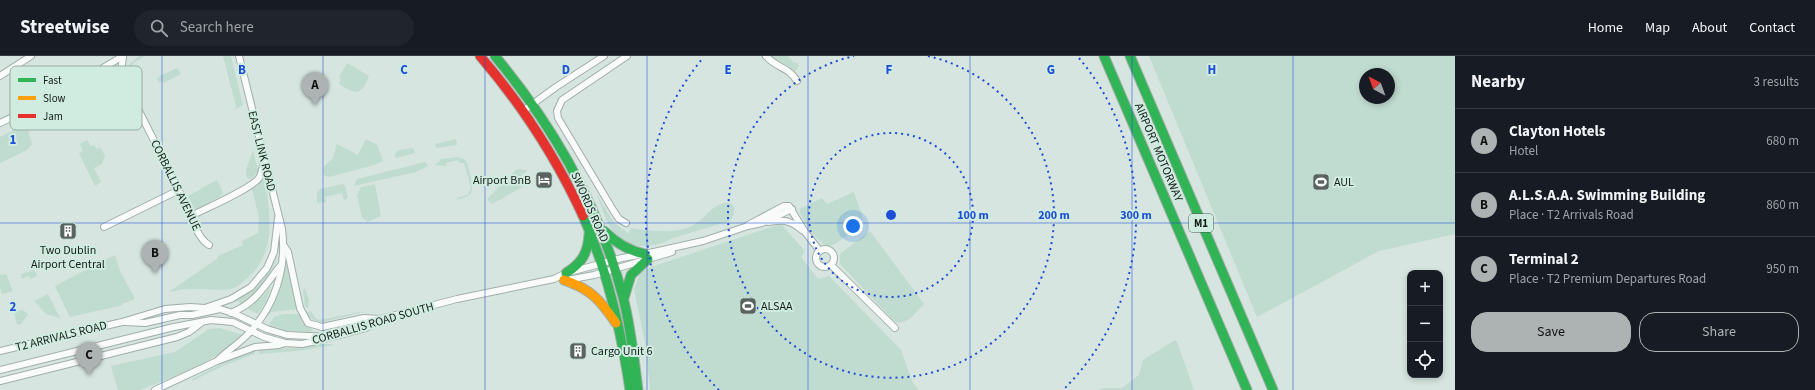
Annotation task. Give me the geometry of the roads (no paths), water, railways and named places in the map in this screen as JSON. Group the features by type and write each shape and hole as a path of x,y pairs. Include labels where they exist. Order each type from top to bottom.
{"main road":[{"name":"SWORDS ROAD","path":"480,56 523,111 565,178 590,231 603,268 619,328 630,390"},
{"name":"SWORDS ROAD","path":"495,56 532,104 566,158 600,227 614,264 624,299 630,329 638,390"},
{"name":"AIRPORT MOTORWAY","path":"1104,56 1247,390"},
{"name":"AIRPORT MOTORWAY","path":"1130,56 1273,390"},
{"path":"600,227 623,248 647,257 631,275 624,299"},
{"path":"590,231 587,254 580,264 565,277 591,291 601,300 619,328"}],"street":[{"path":"16,66 31,56"},
{"path":"106,66 123,56"},
{"name":"CORBALLIS AVENUE","path":"121,66 123,56"},
{"name":"EAST LINK ROAD","path":"239,56 278,218 282,229 284,246 282,264 275,294 264,314 256,324"},
{"path":"523,111 604,56"},
{"path":"626,56 562,100 557,111 558,118 613,210 619,219 626,223"},
{"path":"766,56 773,63 789,71 797,81"},
{"path":"0,76 10,70"},
{"name":"CORBALLIS AVENUE","path":"142,117 191,216 205,242 209,245"},
{"path":"0,123 10,118"},
{"path":"191,216 255,182 259,178 265,161"},
{"path":"104,227 179,190"},
{"path":"748,226 784,206 789,206 805,232 820,251"},
{"path":"762,223 792,209"},
{"name":"T2 ARRIVALS ROAD","path":"0,351 122,322 143,314 165,309 190,307 205,308 227,301 237,296 256,282 267,268 274,252 278,218"},
{"path":"748,226 784,220 789,221 805,232"},
{"name":"CORBALLIS ROAD SOUTH","path":"155,390 217,361 255,347 302,344 331,337 366,328 380,319 457,299 603,268 630,256 647,257 748,226"},
{"name":"EAST LINK ROAD","path":"284,246 288,252 300,308 308,323 322,327 364,318 380,319"},
{"path":"826,249 831,252 834,260 831,265 826,267 818,264 816,258 820,251 826,249"},
{"path":"0,370 211,320 233,313 251,302 262,292 282,264"},
{"path":"831,265 895,328"},
{"name":"T2 ARRIVALS ROAD","path":"122,322 145,322 220,309 233,313"},
{"path":"233,313 267,329 287,335 331,337"},
{"path":"211,320 233,322 264,337 285,344"},
{"path":"0,381 177,337 189,332 203,321"},
{"name":"CORBALLIS ROAD SOUTH","path":"217,361 256,324"}],"place":[{"name":"Clayton Hotels","path":"315,105"},
{"name":"Airport BnB","path":"544,180"},
{"name":"AUL","path":"1321,182"},
{"name":"Two Dublin Airport Central","path":"68,231"},
{"name":"A.L.S.A.A. Swimming Building","path":"155,273"},
{"name":"ALSAA","path":"748,306"},
{"name":"Cargo Unit 6","path":"578,351"},
{"name":"Terminal 2","path":"89,375"}]}
